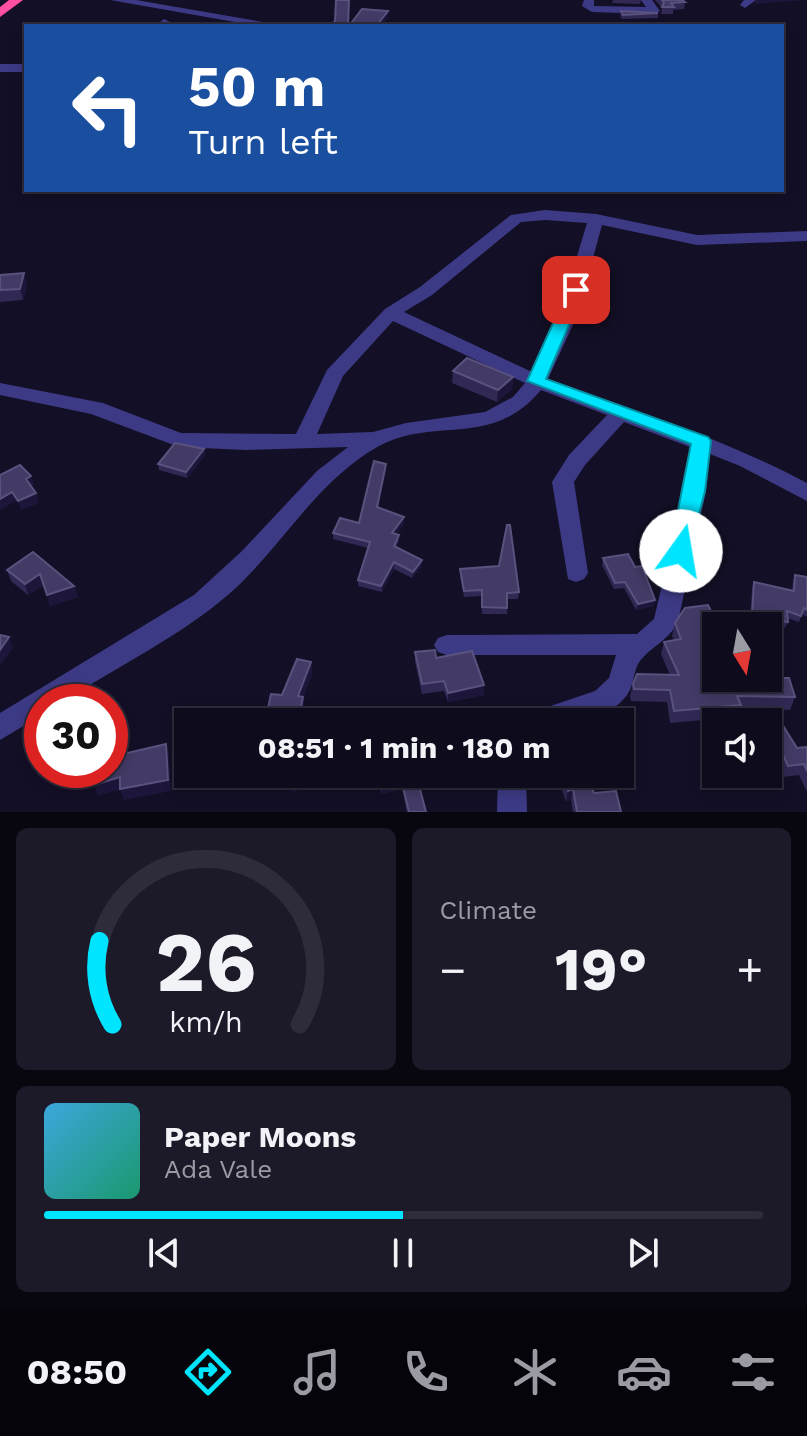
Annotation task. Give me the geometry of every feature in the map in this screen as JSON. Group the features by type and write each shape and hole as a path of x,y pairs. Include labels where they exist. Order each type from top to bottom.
{"highway":[{"path":"0,13 17,0"}],"street":[{"path":"115,0 267,24"},
{"path":"589,0 587,6 592,9 654,11 646,0"},
{"path":"0,68 24,68"},
{"path":"303,441 334,374 391,313 426,291 517,218 545,215 596,219 697,240 807,236"},
{"path":"0,389 96,408 179,440 374,439 412,428 508,410 518,405 536,381 584,272 596,219"},
{"path":"391,313 536,381 748,461 807,493"},
{"path":"576,573 563,482 577,460 622,412"},
{"path":"0,728 208,598 242,567 318,480 374,439"},
{"path":"576,708 610,696 622,681 622,667 629,655 666,622 695,491 701,441"},
{"path":"447,645 644,644"},
{"path":"512,788 512,812"}],"building":[{"path":"336,0 349,0 348,24 332,24 335,21"},
{"path":"662,0 685,2 671,3 674,7 662,7"},
{"path":"362,9 388,11 378,24 351,24"},
{"path":"621,11 658,13 623,15"},
{"path":"24,273 20,289 0,290 0,275"},
{"path":"467,358 513,377 498,390 453,371"},
{"path":"175,443 204,449 186,472 158,464"},
{"path":"374,461 386,464 377,507 404,517 392,533 399,535 394,546 422,560 413,572 394,562 381,586 358,580 370,542 333,533 340,518 359,523"},
{"path":"20,465 31,476 26,479 36,493 18,501 12,492 0,499 0,475"},
{"path":"507,525 510,525 519,592 507,593 507,608 482,607 482,590 464,591 460,569 499,566"},
{"path":"33,552 74,586 47,595 40,574 25,584 7,570"},
{"path":"628,554 635,567 642,566 655,600 638,604 625,582 615,583 603,558"},
{"path":"795,575 807,577 807,610 804,608 801,616 787,611 788,622 782,621 782,612 752,612 754,582 794,591"},
{"path":"708,605 711,612 702,612 702,692 782,692 782,678 789,678 795,697 737,696 741,705 674,711 670,690 634,689 637,674 679,675 664,642 681,639 675,623 685,608"},
{"path":"0,635 9,637 0,650"},
{"path":"435,650 436,658 472,651 484,685 448,693 444,681 422,684 415,652"},
{"path":"297,659 311,662 298,696 303,697 301,708 268,708 271,694 282,695"},
{"path":"782,724 797,748 807,747 807,771 804,764 788,766 782,752"},
{"path":"166,744 168,780 128,788 128,753"},
{"path":"403,788 420,788 426,812 409,812"},
{"path":"567,788 592,788 594,793 616,791 621,812 577,812 573,789 568,791"}],"route":[{"path":"576,290 551,353 536,381 701,441 695,491 681,551"}]}
